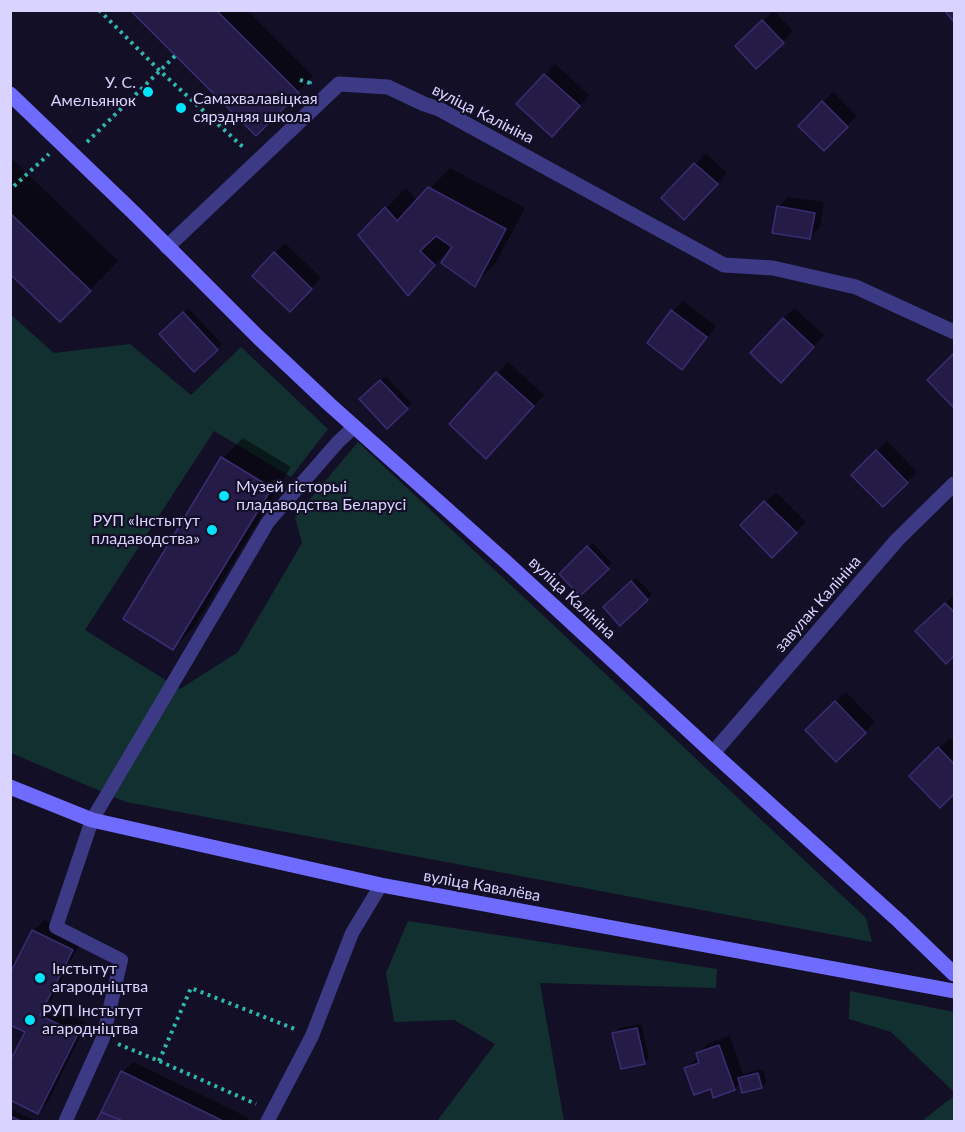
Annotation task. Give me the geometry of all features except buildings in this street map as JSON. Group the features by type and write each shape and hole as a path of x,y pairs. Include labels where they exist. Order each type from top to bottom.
{"street":[{"name":"вуліца Калініна","path":"167,246 339,84 388,87 439,109 724,265 773,268 856,288 954,332"},
{"name":"вуліца Калініна","path":"10,94 259,338 354,427 506,562 954,974"},
{"name":"завулак Калініна","path":"712,753 897,540 954,484"},
{"name":"вуліца Кавалёва","path":"10,787 92,820 381,885 954,991"}],"lane":[{"path":"66,1120 103,1038 121,960 56,927 92,820 268,522 354,427"},
{"path":"269,1116 312,1036 352,933 381,885"}],"path":[{"path":"99,10 160,71 246,150"},
{"path":"85,145 176,56"},
{"path":"300,80 310,83 302,91"},
{"path":"14,186 62,143"},
{"path":"159,1060 191,988 312,1036"},
{"path":"103,1038 159,1060 269,1116"}],"green space":[{"path":"10,314 54,353 130,344 191,395 241,347 328,429 291,477 214,431 85,630 180,689 238,652 302,543 295,517 358,442 866,918 872,942 126,802 11,753"},
{"path":"408,921 717,969 716,988 540,983 564,1121 437,1121 495,1044 454,1020 394,1022 386,973"},
{"path":"850,991 954,1012 954,1092 891,1032 849,1019"},
{"path":"954,1096 954,1121 922,1121"}],"place":[{"name":"У. С. Амельянюк","path":"148,92"},
{"name":"Самахвалавіцкая сярэдняя школа","path":"181,108"},
{"name":"Музей гісторыі пладаводства Беларусі","path":"224,496"},
{"name":"РУП «Інстытут пладаводства»","path":"212,530"},
{"name":"Інстытут агародніцтва","path":"40,978"},
{"name":"РУП Інстытут агародніцтва","path":"30,1020"}]}
